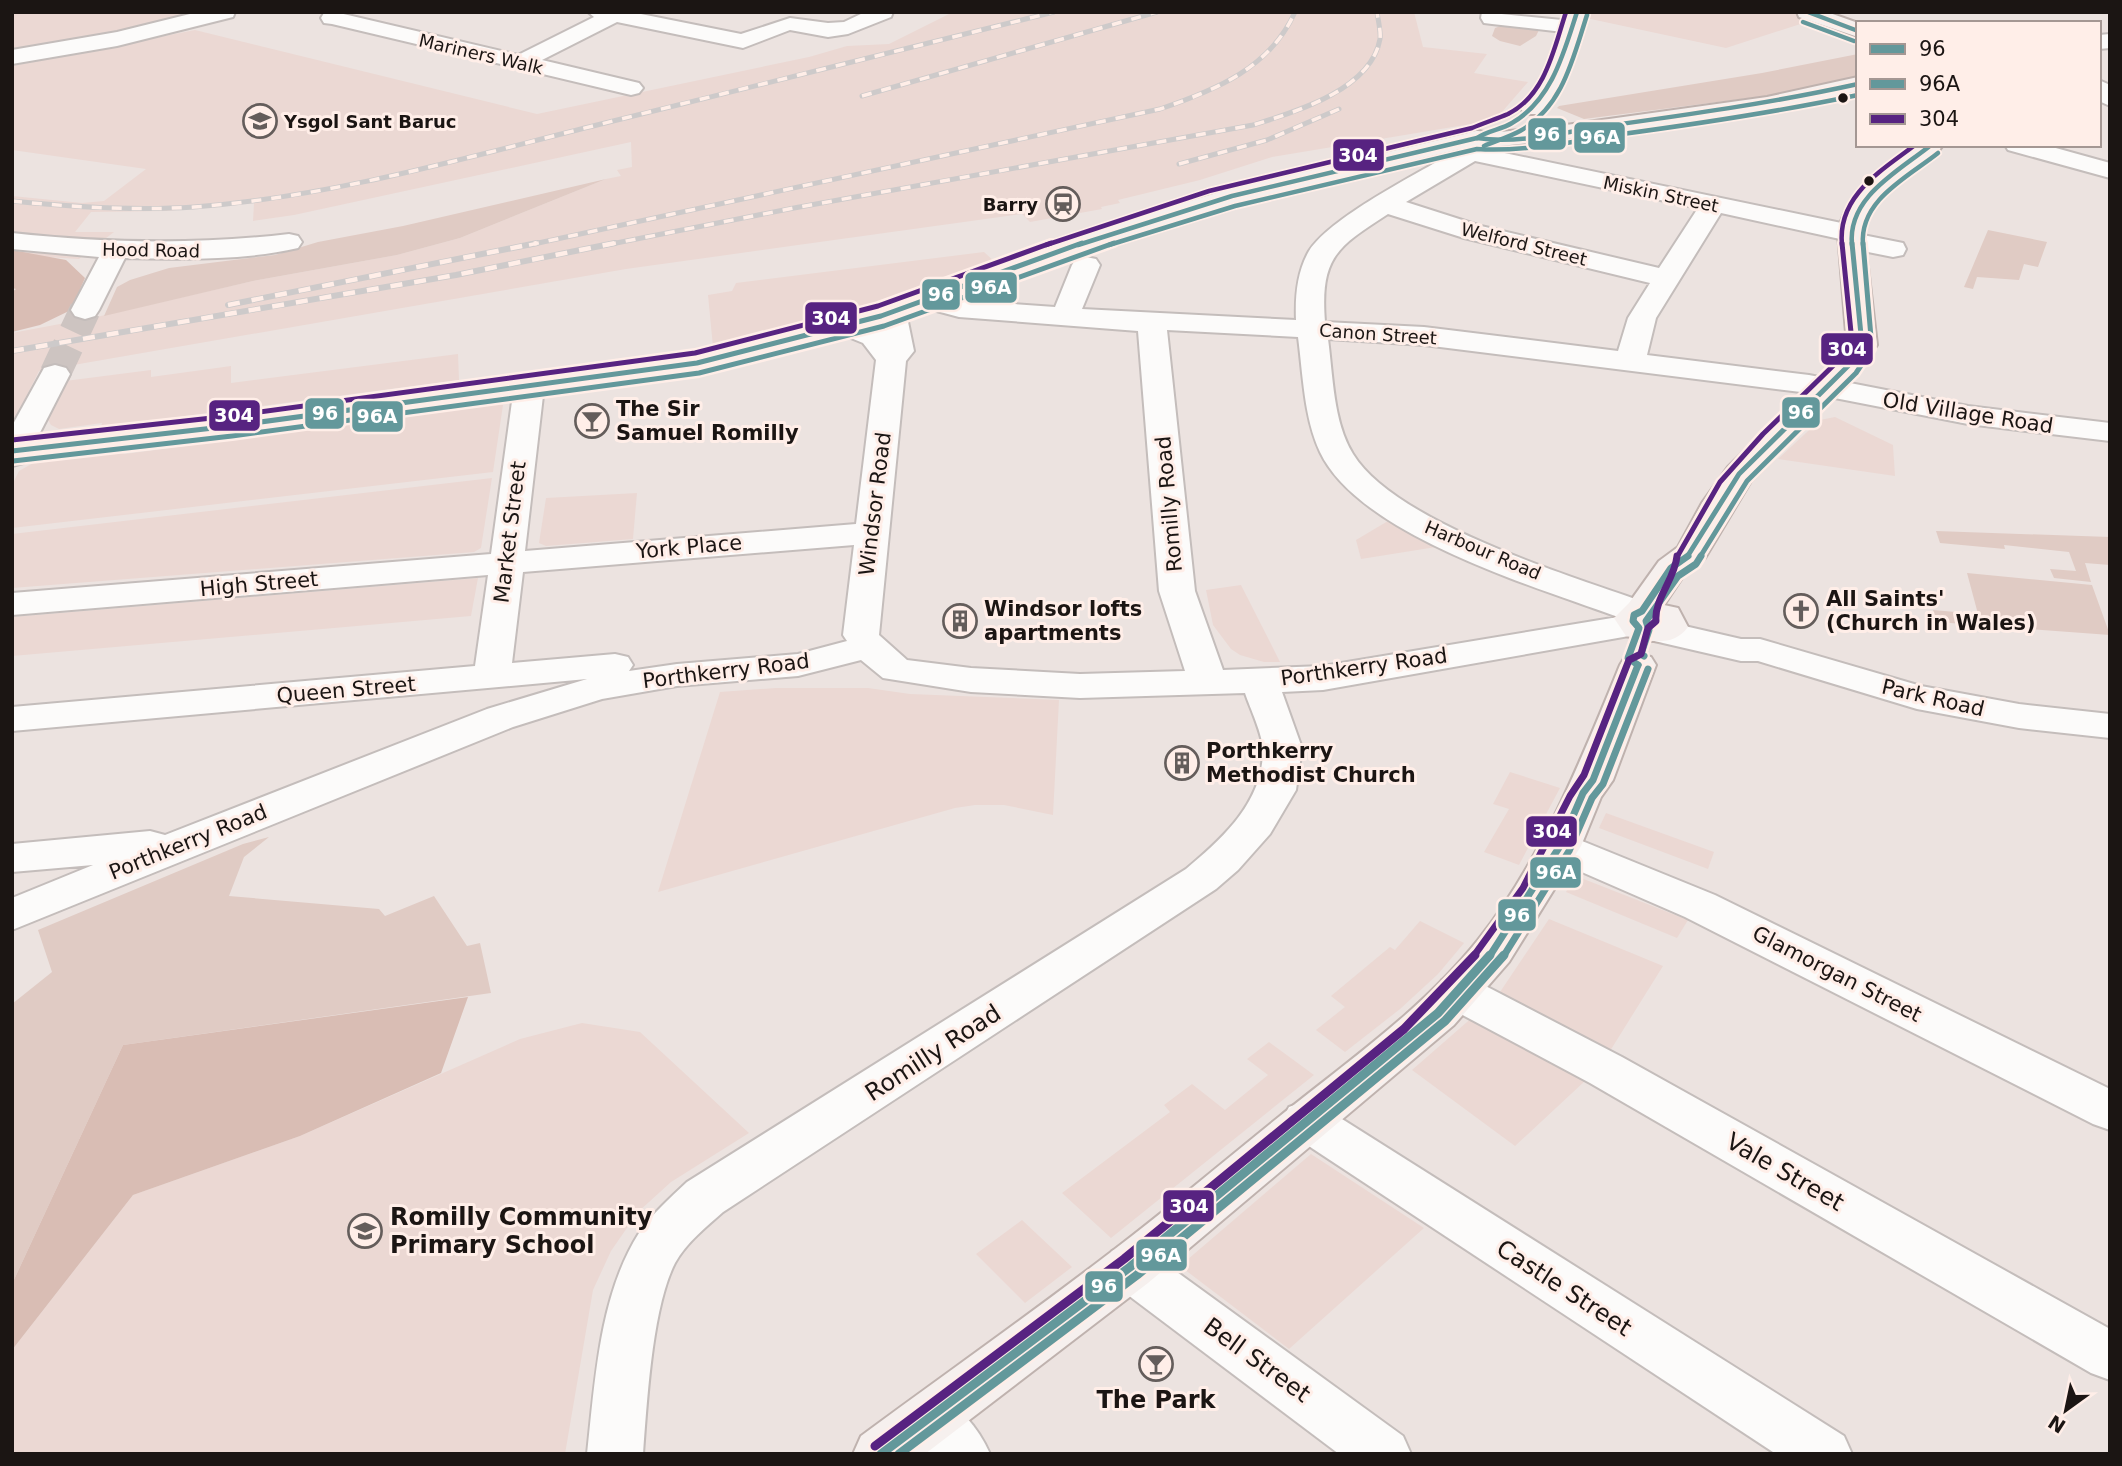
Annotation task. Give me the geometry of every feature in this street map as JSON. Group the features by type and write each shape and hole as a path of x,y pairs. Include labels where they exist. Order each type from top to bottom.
{"main road":[{"path":"1807,12 1852,28"},
{"path":"1474,146 1480,134 1513,123 1525,110 1533,108 1556,77 1575,20"},
{"path":"13,452 685,365 846,326 892,312 1103,236 1212,201 1474,146 1491,140 1767,104 1856,84"},
{"path":"1533,108 1539,112 1538,117 1545,121 1582,128"},
{"path":"881,1454 946,1436 1130,1267 1306,1120 1411,1037 1458,992 1494,951 1560,846 1583,793 1593,780 1649,627 1687,573 1687,558 1718,503 1739,474 1849,366 1862,345 1858,280 1851,237 1854,216 1864,201 1888,178 1928,147"}],"street":[{"path":"12,57 127,37 225,12"},
{"path":"752,15 790,24 838,30 883,12"},
{"path":"1493,12 1492,18 1575,20"},
{"path":"519,63 611,13 733,41 754,39 774,28 790,24"},
{"name":"Mariners Walk","path":"331,18 631,88"},
{"name":"Harbour Road","path":"1474,146 1332,240 1317,260 1311,274 1312,330 1330,436 1347,471 1364,488 1394,510 1455,542 1649,627"},
{"name":"Miskin Street","path":"1474,146 1893,249"},
{"path":"2024,147 2110,171"},
{"name":"Welford Street","path":"1384,204 1473,232 1665,278"},
{"path":"1630,362 1642,318 1713,205"},
{"name":"Hood Road","path":"12,241 115,251 191,252 289,242"},
{"path":"85,310 115,251"},
{"path":"1065,316 1086,265"},
{"name":"Canon Street","path":"928,300 959,308 1149,323 1166,321 1424,336 1827,388"},
{"name":"Windsor Road","path":"869,647 861,635 891,359 899,351 892,312"},
{"name":"Romilly Road","path":"1149,323 1152,327 1177,591 1204,670 1204,682"},
{"path":"846,326 873,337 891,359"},
{"path":"13,452 55,374"},
{"name":"Market Street","path":"492,677 529,387"},
{"name":"Old Village Road","path":"1827,388 1968,415 2110,432"},
{"name":"York Place","path":"506,564 872,533"},
{"name":"High Street","path":"12,604 506,564"},
{"name":"Porthkerry Road","path":"12,915 187,842 500,718 597,688 677,675 798,665 869,647 896,670 971,680 1080,686 1323,678 1649,627"},
{"name":"Park Road","path":"1649,627 1741,650 1760,650 1917,697 2019,716 2110,726"},
{"name":"Queen Street","path":"12,719 646,663 677,675"},
{"name":"Romilly Road","path":"615,1454 620,1401 640,1291 653,1256 673,1226 705,1197 936,1051 1201,878 1223,860 1256,824 1276,790 1283,748 1259,681"},
{"path":"12,858 187,842"},
{"name":"Glamorgan Street","path":"1560,846 1700,906 2110,1111"},
{"name":"Vale Street","path":"1458,992 1606,1070 2110,1356"},
{"name":"Castle Street","path":"1306,1120 1824,1454"},
{"name":"Bell Street","path":"1130,1267 1383,1454"}],"shaded area":[{"path":"12,12 201,12 117,32 12,50"},
{"path":"953,12 1414,12 1423,47 1487,54 1474,73 1528,82 1495,120 1272,157 1200,180 1118,200 1120,203 1101,207 1102,209 1030,222 1022,214 626,269 39,371 12,425 12,333 92,318 253,281 397,255 460,238 606,179 621,176 617,170 632,167 631,142 294,215 253,221 254,203 166,211 91,212 75,232 114,232 79,259 12,255 12,196 82,203 104,201 146,169 12,150 12,66 195,30 537,114 809,57 847,46 889,44"},
{"path":"1558,12 1788,12 1816,19 1726,48"},
{"path":"1506,24 1540,28 1536,36 1520,46 1492,36 1495,28"},
{"path":"1856,54 1856,76 1765,96 1584,119 1557,108 1559,106 1762,73"},
{"path":"606,179 460,238 397,255 253,281 104,316 117,287 130,280 169,268 275,255 318,242 403,226"},
{"path":"1988,230 2047,242 2038,267 2024,264 2019,280 1977,277 1973,289 1964,287"},
{"path":"12,250 66,260 85,278 71,310 40,325 12,332 12,292 16,289 12,288"},
{"path":"984,252 996,263 842,316 713,347 708,295 732,291 736,283"},
{"path":"458,354 459,380 101,427 102,423 59,429 48,420 65,381 151,370 151,377 231,366 231,383"},
{"path":"503,405 493,472 12,528 12,485 19,471 35,462 116,452 125,454"},
{"path":"1835,417 1893,445 1895,476 1778,459 1820,420"},
{"path":"492,478 481,548 474,552 12,588 12,534"},
{"path":"637,493 633,539 546,546 539,543 546,498"},
{"path":"1388,521 1436,547 1361,559 1356,540"},
{"path":"1936,531 2110,537 2110,565 2085,563 2091,582 2054,578 2050,569 2076,571 2069,552 2004,545 2005,549 1940,543"},
{"path":"1967,573 2092,585 2110,635 1937,622 1933,610 1978,614"},
{"path":"478,578 471,616 12,656 12,617"},
{"path":"1241,585 1280,662 1264,662 1240,655 1231,649 1213,625 1206,590"},
{"path":"776,688 868,688 910,694 1059,700 1053,815 1004,805 955,808 658,892 720,692"},
{"path":"1510,772 1560,788 1519,865 1484,852 1509,809 1493,804"},
{"path":"1606,813 1714,852 1708,869 1599,828"},
{"path":"269,837 244,857 229,896 379,909 385,916 434,896 467,946 480,943 491,993 123,1045 12,1284 12,1004 52,972 38,930 243,844"},
{"path":"1576,876 1688,920 1677,938 1566,892"},
{"path":"1549,919 1663,966 1600,1067 1515,1146 1412,1070 1498,995"},
{"path":"1420,921 1464,943 1438,974 1400,1009 1345,1052 1316,1030 1345,1007 1331,996 1390,947 1395,950"},
{"path":"468,997 441,1073 300,1136 133,1195 12,1350 12,1284 123,1045"},
{"name":"Romilly Community Primary School","path":"582,1023 640,1032 749,1133 671,1182 638,1212 611,1251 593,1290 565,1454 12,1454 12,1350 133,1195 300,1136 520,1039"},
{"path":"1269,1042 1314,1075 1111,1238 1062,1193 1170,1112 1164,1105 1192,1084 1225,1110 1268,1075 1247,1059"},
{"path":"1311,1154 1424,1228 1289,1349 1180,1266"},
{"path":"1022,1220 1072,1267 1025,1303 976,1254"}],"tunnel":[{"path":"55,374 85,310"}],"railway":[{"path":"12,201 148,209 194,207 296,195 447,163 1054,12"},
{"path":"862,96 1157,12"},
{"path":"529,245 1160,109 1221,85 1256,62 1271,48 1295,12"},
{"path":"606,245 1253,125 1309,106 1347,85 1362,72 1374,57 1380,39 1377,12"},
{"path":"1179,164 1267,140 1339,109"},
{"path":"228,305 537,243"},
{"path":"12,351 456,275 615,243"}],"transit line":[{"name":"304","path":"12,440 230,416 695,353 878,306 1099,226 1209,191 1472,128 1510,113 1527,100 1547,72 1566,12"},
{"name":"96","path":"1477,138 1512,123 1541,97 1556,72 1577,12"},
{"name":"96","path":"1808,12 1856,30"},
{"name":"96A","path":"1484,146 1520,131 1542,115 1566,81 1587,15"},
{"name":"96A","path":"1803,22 1854,41"},
{"name":"96","path":"12,451 231,426 697,363 881,316 1103,236 1232,196 1477,138 1491,140 1566,132 1767,104 1856,84"},
{"name":"96A","path":"13,461 232,436 699,373 884,326 1106,246 1235,206 1477,149 1492,150 1567,142 1768,114 1856,95"},
{"name":"304","path":"875,1446 1124,1259 1404,1029 1460,973 1493,932 1523,888 1570,796 1584,775 1629,660 1641,654 1648,628 1656,621 1655,612 1676,570 1677,554 1720,482 1763,434 1840,359 1852,342 1841,234 1844,215 1862,186 1912,147"},
{"name":"96","path":"1638,665 1628,658 1639,628 1633,621 1634,615 1642,611 1671,568 1687,558 1739,474 1848,366 1862,345 1851,233 1855,218 1863,204 1882,183 1928,147"},
{"name":"96A","path":"1644,656 1641,654 1649,630 1646,621 1678,576 1696,564 1747,481 1856,373 1872,349 1862,233 1866,219 1873,207 1892,187 1938,153"},
{"name":"96","path":"881,1454 1130,1267 1438,1013 1494,951 1560,846 1583,793 1593,780 1638,665"},
{"name":"96A","path":"899,1454 1137,1275 1445,1021 1503,957 1569,851 1592,798 1603,784 1648,669"}],"place":[{"name":"Ysgol Sant Baruc","path":"260,121"},
{"name":"Barry","path":"1063,204"},
{"name":"The Sir Samuel Romilly","path":"592,421"},
{"name":"All Saints' (Church in Wales)","path":"1801,611"},
{"name":"Windsor lofts apartments","path":"960,621"},
{"name":"Porthkerry Methodist Church","path":"1182,763"},
{"name":"Romilly Community Primary School","path":"365,1231"},
{"name":"The Park","path":"1156,1364"}]}
